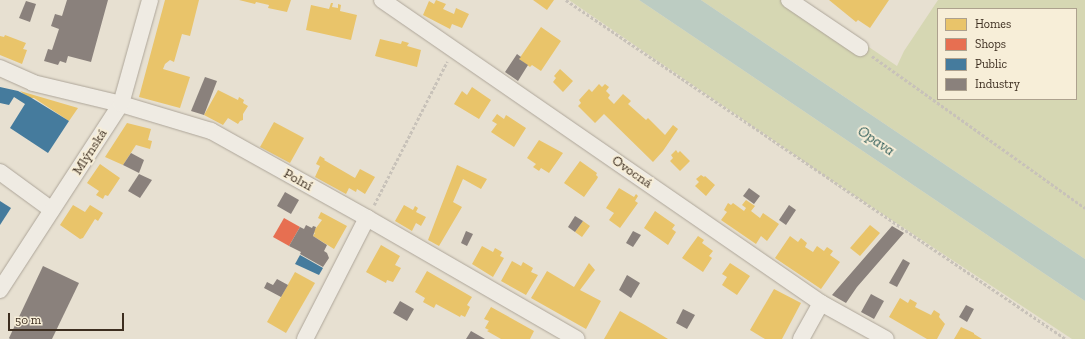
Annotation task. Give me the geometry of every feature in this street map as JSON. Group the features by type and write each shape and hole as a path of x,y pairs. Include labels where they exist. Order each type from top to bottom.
{"street":[{"name":"Mlýnská","path":"0,290 121,104 150,0"},
{"name":"Ovocná","path":"382,0 821,303 886,339"},
{"path":"789,0 860,48"},
{"name":"Polní","path":"0,68 33,83 121,104 211,131 367,218 577,339"},
{"path":"0,172 52,210"},
{"path":"305,339 367,218"},
{"path":"801,339 821,303"}],"path":[{"path":"566,0 1066,339"},
{"path":"860,48 1085,208"},
{"path":"367,218 454,49"}],"green space":[{"path":"569,0 639,0 1085,301 1085,339 1072,339 831,180"},
{"path":"701,0 799,0 897,66 904,51 938,0 1085,0 1085,259"}],"water":[{"name":"Opava","path":"639,0 701,0 1085,259 1085,301"}],"building: Homes":[{"path":"165,0 199,0 190,36 182,34 174,62 170,60 165,64 163,69 190,77 180,108 139,97"},
{"path":"239,0 291,0 287,12 268,8 269,5 256,2 255,4"},
{"path":"436,0 446,4 443,9 454,14 456,8 469,14 462,28 452,24 450,29 423,15 429,1 434,4"},
{"path":"533,0 554,0 547,10"},
{"path":"829,0 889,0 870,28 858,20 856,22"},
{"path":"331,3 333,3 332,7 338,8 338,4 341,5 340,11 357,15 351,40 306,30 311,5 329,9"},
{"path":"541,27 561,41 541,71 532,65 530,67 519,59"},
{"path":"5,35 26,43 23,49 27,50 22,64 0,55 0,36 4,37"},
{"path":"380,39 401,44 402,41 409,43 407,46 421,50 417,67 375,56"},
{"path":"560,69 573,81 563,92 553,82 556,78 554,76"},
{"path":"599,84 602,87 605,84 609,87 606,91 610,95 608,98 614,104 623,94 631,101 628,104 646,120 648,118 665,135 673,125 678,129 663,151 653,162 604,114 595,123 578,106 581,103 579,100 589,89 592,92"},
{"path":"472,87 491,100 479,119 454,104 462,91 467,95"},
{"path":"218,90 238,100 239,97 244,100 243,103 248,106 243,114 243,120 238,124 228,118 223,125 204,115"},
{"path":"20,91 78,108 69,121 34,98 29,98"},
{"path":"497,114 504,119 506,115 526,128 514,147 491,132 497,124 492,121"},
{"path":"274,122 304,138 290,163 260,147"},
{"path":"127,123 151,129 148,140 152,141 150,149 136,145 123,165 105,157"},
{"path":"539,140 563,153 549,173 541,168 539,171 533,167 536,164 527,158"},
{"path":"676,150 678,153 680,151 690,161 680,171 670,161 673,158 671,155"},
{"path":"320,156 325,159 324,160 355,178 360,169 375,177 365,194 357,189 356,192 349,188 346,194 315,177 320,166 316,164"},
{"path":"580,161 597,173 596,175 598,177 584,197 564,183"},
{"path":"100,164 120,178 108,196 105,195 103,199 96,195 99,191 87,183"},
{"path":"457,165 487,179 481,189 463,179 453,202 462,207 439,246 428,240"},
{"path":"701,175 704,177 705,176 715,185 706,196 695,186 699,182 696,179"},
{"path":"619,188 634,197 636,194 638,196 635,201 638,203 620,228 609,220 614,213 606,208"},
{"path":"746,200 755,206 751,211 760,218 763,213 779,224 767,241 761,236 756,244 721,220 727,212 724,210 728,203 731,205 733,203 744,211 746,208 742,205"},
{"path":"73,205 85,212 90,205 103,213 98,221 95,219 83,238 80,239 60,225"},
{"path":"404,205 413,210 415,206 418,208 416,212 426,217 421,226 416,223 412,231 395,221"},
{"path":"655,211 675,225 672,229 676,232 668,245 644,228"},
{"path":"321,212 347,226 334,249 313,236 315,233 313,232 322,220 318,218"},
{"path":"583,221 590,226 582,237 575,232"},
{"path":"870,225 880,233 860,256 850,248"},
{"path":"698,236 704,240 702,243 713,251 709,256 712,258 703,272 682,258"},
{"path":"790,236 798,242 801,238 807,243 805,247 813,252 817,246 824,251 827,247 833,251 830,255 840,262 821,289 775,258"},
{"path":"381,245 400,256 395,265 401,268 393,282 387,280 386,283 366,272"},
{"path":"482,246 493,252 495,248 502,252 500,256 504,258 493,277 472,264"},
{"path":"512,261 521,266 523,262 533,268 531,272 538,275 526,295 501,281"},
{"path":"589,263 595,270 580,290 601,301 586,329 531,298 547,271 574,287"},
{"path":"730,263 750,276 737,295 722,285 727,277 722,274"},
{"path":"427,271 472,297 467,305 470,307 465,317 461,315 460,317 436,304 434,308 423,302 425,298 415,292"},
{"path":"295,272 315,283 286,333 267,322"},
{"path":"774,289 801,303 782,339 765,339 750,330"},
{"path":"900,298 908,303 910,299 917,303 915,307 931,315 934,310 940,314 939,317 945,324 937,339 927,339 889,317"},
{"path":"491,307 534,331 530,339 501,339 487,331 489,330 485,328 489,321 484,319"},
{"path":"620,311 645,325 668,339 604,339"},
{"path":"961,327 974,333 982,339 954,339"}],"building: Shops":[{"path":"284,218 300,227 289,246 273,237"}],"building: Public":[{"path":"0,87 18,91 69,121 48,153 10,128 25,104 14,97 9,105 0,103"},
{"path":"0,201 11,208 0,225"},
{"path":"300,255 323,268 319,275 295,264"}],"building: Industry":[{"path":"67,0 108,0 91,62 68,56 66,63 60,61 58,65 44,61 48,49 52,50 59,29 51,26 55,14 62,16"},
{"path":"26,1 36,4 30,22 19,18"},
{"path":"517,54 521,57 519,59 528,65 518,81 505,72"},
{"path":"205,77 217,81 204,115 191,111"},
{"path":"131,153 144,160 139,173 123,165"},
{"path":"139,174 152,180 140,198 128,191"},
{"path":"749,188 760,196 754,204 743,196"},
{"path":"285,192 299,200 291,214 277,206"},
{"path":"789,205 796,210 786,225 779,220"},
{"path":"575,216 583,221 575,232 568,227"},
{"path":"306,225 312,228 313,226 316,227 313,236 327,245 324,251 327,253 329,258 323,267 300,254 301,252 289,246 300,227 304,229"},
{"path":"892,226 904,233 857,287 846,303 832,295"},
{"path":"466,231 473,234 467,246 461,243"},
{"path":"633,231 641,235 633,247 626,243"},
{"path":"903,259 910,263 897,287 889,283"},
{"path":"43,266 79,283 52,339 10,339 9,338"},
{"path":"627,275 640,283 631,298 619,290"},
{"path":"277,279 288,285 281,297 264,288 267,282 273,285"},
{"path":"871,294 884,301 874,319 861,312"},
{"path":"400,301 414,309 407,321 393,313"},
{"path":"966,305 974,309 967,322 959,317"},
{"path":"683,309 695,315 687,329 676,323"},
{"path":"471,331 485,339 466,339"}]}
